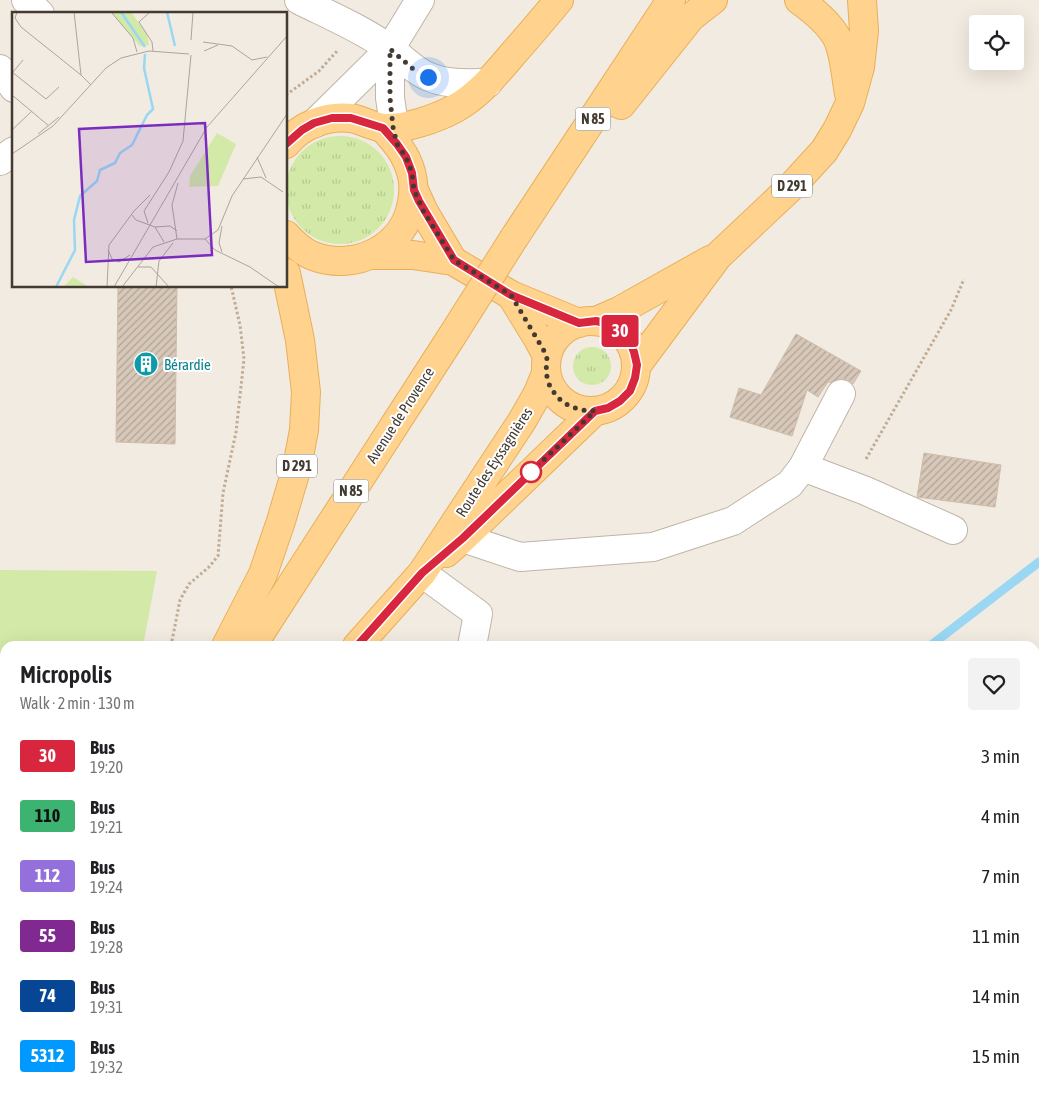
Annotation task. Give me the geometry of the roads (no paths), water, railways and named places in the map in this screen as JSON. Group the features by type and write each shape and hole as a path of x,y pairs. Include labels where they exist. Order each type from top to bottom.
{"main road":[{"path":"391,133 454,109 488,83 559,0"},
{"name":"N 85","path":"531,214 671,0"},
{"path":"531,214 691,17 713,0"},
{"path":"799,0 820,15 837,37 845,66 850,103"},
{"name":"D 291","path":"637,365 718,256 791,187 824,151 837,130 850,103 860,67 864,31 862,0"},
{"path":"288,142 302,130 314,123 332,118 351,118 391,133 406,157 412,173 414,190 410,212 401,232 386,247 373,255"},
{"path":"414,190 424,212 454,260"},
{"name":"Avenue de Provence","path":"255,641 531,214"},
{"path":"288,238 311,256 329,261 348,262 373,255 413,255 454,260 511,295 588,322 609,324 629,340 634,352 637,365 630,391 620,401 608,408 595,411 569,406 558,398 550,387 546,364 511,295"},
{"name":"D 291","path":"588,322 619,310 718,256"},
{"name":"D 291","path":"229,641 263,574 284,512 304,430 306,392 300,340 288,283"},
{"path":"546,364 551,344 558,335 568,327 588,322"},
{"name":"Route des Eyssagnières","path":"422,573 522,421 538,393 546,364"},
{"name":"Route des Eyssagnières","path":"361,641 422,573 463,538 595,411"}],"street":[{"path":"26,0 38,12"},
{"path":"298,0 390,49 412,68 428,77 446,82 488,83"},
{"path":"314,123 390,49 420,0"},
{"path":"390,49 391,133"},
{"path":"0,161 12,152"},
{"path":"463,538 520,557 653,547 733,521 790,484 803,467 841,394"},
{"path":"803,467 953,530"},
{"path":"422,573 478,614 473,641"}],"waterway":[{"path":"936,641 1039,562"}],"place":[{"name":"Bérardie","path":"146,364"}]}
